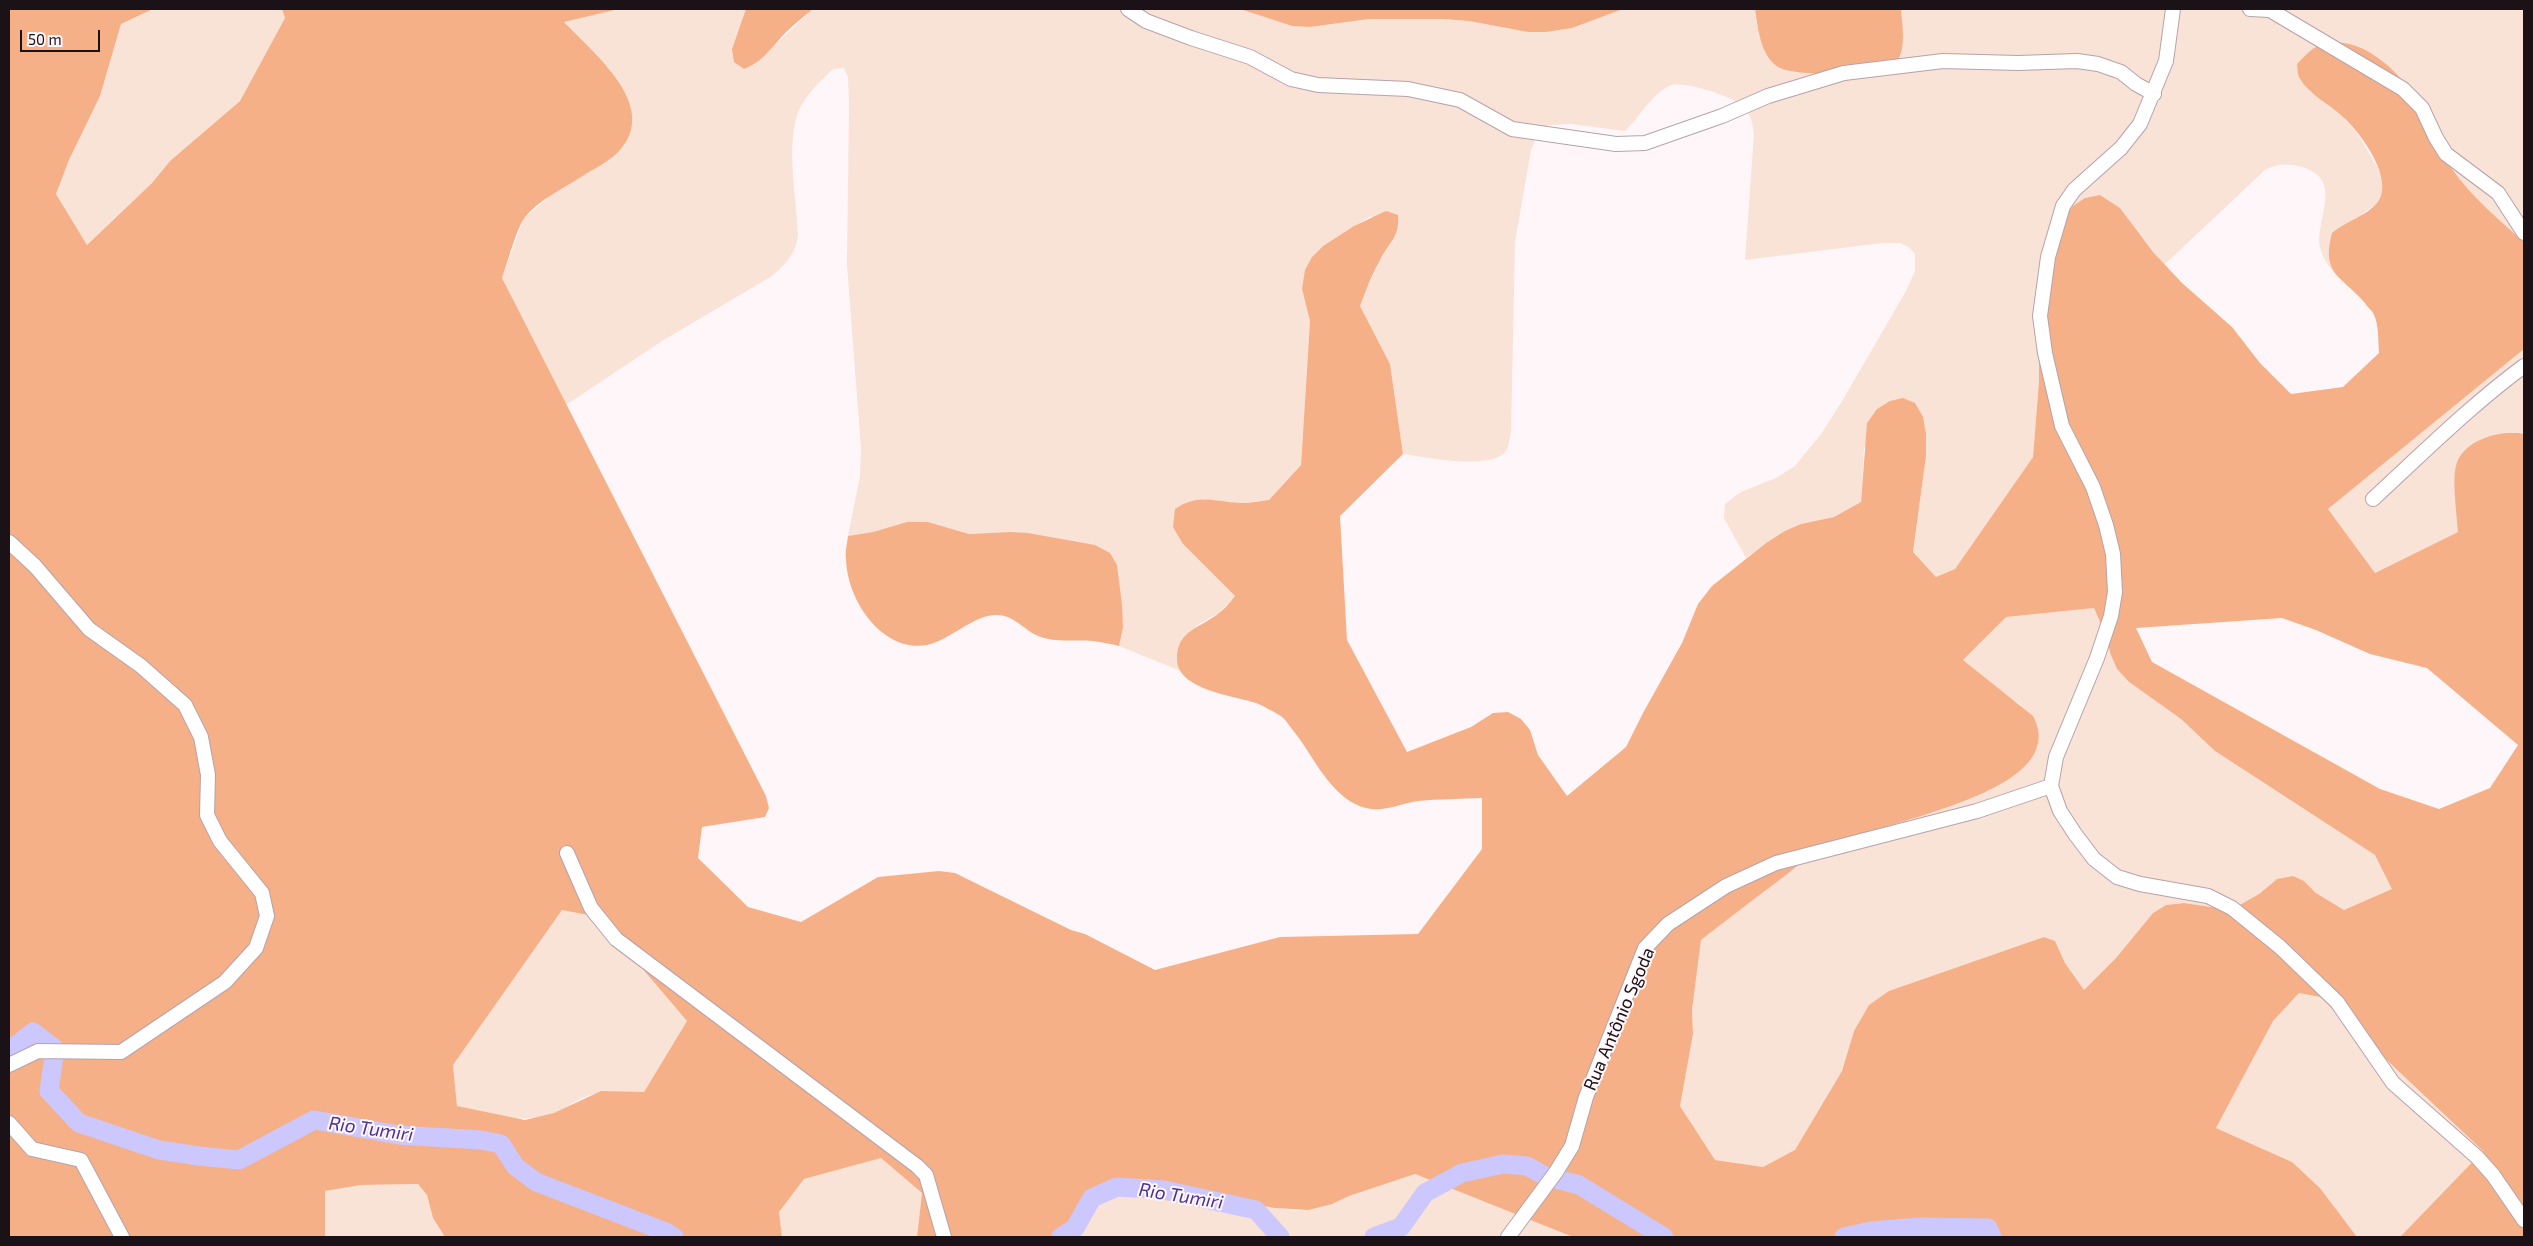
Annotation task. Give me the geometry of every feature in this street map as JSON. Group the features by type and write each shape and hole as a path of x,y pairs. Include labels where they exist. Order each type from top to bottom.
{"street":[{"path":"1128,9 1146,21 1250,57 1291,79 1318,84 1408,89 1460,100 1512,130 1616,144 1645,143 1722,116 1768,96 1844,72 1943,61 2018,64 2077,62 2098,64 2121,72 2136,84 2154,94"},
{"path":"2173,9 2166,61 2140,124 2120,148 2074,190 2063,206 2048,257 2040,316 2045,353 2062,426 2093,487 2106,525 2113,554 2115,592 2110,616 2096,658 2056,757 2051,786 2060,811 2075,834 2094,859 2117,877 2140,884 2208,896 2232,908 2280,947 2337,1002 2393,1083 2477,1158 2493,1176 2524,1220"},
{"path":"2250,9 2270,10 2403,89 2422,108 2446,154 2498,193 2524,232"},
{"path":"2373,498 2498,385 2524,366"},
{"path":"9,542 35,566 89,629 141,666 185,705 201,738 208,775 207,815 220,841 262,893 267,916 256,948 225,982 121,1052 38,1051 9,1065"},
{"name":"Rua Antônio Sgoda","path":"1508,1237 1556,1172 1572,1146 1586,1097 1645,948 1668,924 1726,886 1776,863 1977,811 2051,786"},
{"path":"567,854 590,908 616,939 918,1166 926,1175 944,1237"},
{"path":"9,1123 32,1149 81,1160 122,1237"}],"shaded area":[{"path":"9,9 153,9 121,24 100,96 69,160 56,194 87,245 152,183 170,161 240,101 285,18 282,9 619,9 564,22 591,49 618,81 628,99 632,116 630,134 619,151 611,159 544,200 525,217 502,278 766,796 769,808 765,817 702,827 698,858 748,907 801,922 878,877 939,871 955,873 1071,930 1085,934 1155,970 1280,937 1418,934 1482,849 1482,798 1418,801 1380,809 1372,809 1355,804 1328,780 1283,718 1256,703 1197,685 1180,670 1177,660 1178,650 1185,636 1221,611 1235,596 1183,544 1173,527 1175,509 1192,501 1200,500 1241,503 1269,500 1301,465 1310,321 1302,289 1305,270 1312,257 1323,246 1354,226 1386,211 1398,215 1397,229 1393,240 1376,267 1360,306 1390,364 1403,454 1340,516 1347,640 1407,752 1471,727 1493,713 1508,712 1521,719 1530,730 1538,755 1567,796 1626,747 1682,643 1698,604 1712,586 1766,543 1785,531 1801,524 1834,517 1861,502 1867,423 1877,409 1890,401 1903,398 1915,403 1923,417 1926,434 1926,456 1913,552 1936,577 1955,569 2033,457 2039,381 2039,350 2047,274 2064,217 2073,206 2085,198 2100,195 2120,208 2154,253 2182,283 2232,327 2260,363 2291,394 2343,387 2379,353 2376,319 2365,303 2335,273 2329,258 2329,247 2332,233 2367,212 2377,203 2382,194 2382,183 2374,158 2359,134 2343,117 2314,95 2299,77 2297,64 2314,48 2327,43 2354,45 2379,58 2390,67 2408,88 2452,169 2468,189 2524,242 2524,349 2328,509 2375,573 2458,532 2455,472 2460,457 2466,449 2484,438 2494,435 2505,433 2524,434 2524,1237 2400,1237 2483,1151 2320,997 2299,993 2273,1021 2216,1128 2292,1162 2320,1188 2357,1237 1573,1237 1415,1174 1349,1196 1332,1204 1308,1210 1275,1208 1136,1183 1095,1203 1079,1237 917,1237 922,1193 881,1158 804,1179 779,1212 782,1237 445,1237 433,1218 427,1195 418,1184 361,1185 325,1191 325,1237 9,1237","holes":["2094,608 2107,638 2110,653 2117,669 2129,682 2181,719 2215,751 2375,855 2392,889 2344,910 2316,893 2304,881 2293,876 2277,879 2259,894 2231,910 2184,903 2166,905 2153,913 2116,958 2084,990 2065,963 2055,941 2044,937 1889,991 1869,1005 1854,1031 1842,1071 1795,1150 1763,1167 1715,1160 1680,1106 1693,1034 1692,1010 1701,940 1818,850 1841,840 1958,804 1995,787 2024,767 2038,744 2033,716 1963,660 2006,617","2282,618 2316,630 2370,654 2427,668 2518,745 2490,788 2439,809 2380,789 2152,662 2136,628","562,910 598,917 687,1021 644,1092 601,1091 554,1113 525,1120 457,1106 453,1065"]},
{"path":"153,9 282,9 285,18 240,101 170,161 152,183 87,245 56,194 69,160 100,96 121,24"},
{"path":"619,9 746,9 732,49 754,65 813,9 1240,9 1292,26 1310,27 1369,19 1443,19 1469,21 1528,32 1546,32 1572,28 1623,9 1755,9 1761,41 1768,54 1779,67 1903,43 1901,9 2524,9 2524,242 2468,189 2452,169 2408,90 2394,72 2378,57 2359,49 2337,47 2315,50 2298,64 2298,77 2311,92 2343,117 2357,133 2382,175 2384,192 2376,204 2362,214 2329,262 2340,280 2326,261 2320,247 2325,201 2322,181 2315,173 2302,167 2283,165 2265,170 2164,265 2120,208 2101,196 2085,198 2039,350 2039,381 2033,457 1955,569 1936,577 1913,552 1926,456 1864,447 1861,502 1835,517 1801,524 1766,543 1746,558 1724,518 1725,504 1741,492 1776,478 1795,466 1821,434 1906,291 1915,271 1915,254 1910,248 1900,243 1882,243 1745,260 1754,134 1753,125 1747,110 1734,100 1704,89 1684,85 1669,86 1656,95 1625,131 1571,124 1549,125 1539,131 1531,150 1515,242 1511,432 1506,451 1498,457 1473,462 1442,460 1403,454 1390,364 1360,306 1379,261 1392,242 1371,216 1323,246 1312,257 1302,289 1310,321 1301,465 1269,500 1241,503 1203,499 1183,544 1235,596 1219,613 1197,625 1177,661 1181,671 1119,646 1123,628 1117,565 1055,539 1010,532 969,534 928,522 907,522 873,532 848,536 860,476 861,448 847,265 849,105 848,77 844,68 833,69 814,88 799,110 795,124 792,155 798,236 795,248 786,263 772,276 662,341 566,405 502,278 524,218 548,198 611,71 564,22"},
{"path":"746,9 813,9 786,32 755,64 744,69 734,62 732,49"},
{"path":"1240,9 1623,9 1572,28 1546,32 1528,32 1469,21 1443,19 1369,19 1310,27 1292,26"},
{"path":"1755,9 1901,9 1903,34 1901,52 1899,58 1892,64 1879,69 1822,74 1788,71 1778,67 1767,56 1761,41"},
{"path":"2524,349 2524,434 2513,432 2456,466 2458,532 2375,573 2328,509"},
{"path":"907,522 928,522 969,534 1028,533 1095,545 1110,553 1117,565 1122,605 1123,628 1119,646 1093,641 1048,639 1034,634 1012,619 997,615 979,619 945,638 927,645 911,645 896,641 882,632 860,606 848,575 846,551 848,536 873,532"},
{"path":"2094,608 2107,638 2110,653 2117,669 2129,682 2181,719 2215,751 2375,855 2393,889 2344,910 2316,893 2304,881 2277,879 2259,894 2231,910 2184,903 2166,905 2153,913 2116,958 2084,990 2065,963 2055,941 2044,937 1854,1031 1842,1071 1795,1151 1763,1167 1715,1160 1680,1106 1693,1034 1692,1010 1701,940 1819,849 1875,827 1967,800 1995,787 2019,770 2038,746 2021,705 2009,698 1963,660 2005,617"},
{"path":"562,910 597,917 687,1021 644,1092 590,1095 581,1098 556,1113 532,1118 494,1115 457,1106 453,1065"},
{"path":"2299,993 2320,997 2483,1151 2400,1237 2357,1237 2320,1188 2292,1162 2216,1128 2273,1021"},
{"path":"881,1158 922,1193 917,1237 782,1237 779,1212 804,1179"},
{"path":"1415,1174 1573,1237 1079,1237 1095,1203 1136,1183 1296,1211 1332,1204 1349,1196"},
{"path":"418,1184 427,1195 433,1218 445,1237 325,1237 325,1191 361,1185"}],"waterway":[{"name":"Rio Tumiri","path":"9,1051 33,1032 55,1049 49,1091 79,1123 159,1150 239,1160 314,1120 399,1135 481,1140 501,1144 515,1166 536,1182 666,1232 674,1237"},
{"name":"Rio Tumiri","path":"1374,1237 1401,1227 1425,1193 1462,1173 1503,1164 1527,1166 1545,1176 1579,1185 1664,1237"},
{"name":"Rio Tumiri","path":"1061,1237 1075,1228 1092,1198 1117,1187 1164,1190 1256,1210 1280,1237"},
{"name":"Rio Tumiri","path":"1844,1237 1871,1231 1919,1227 1988,1228 1992,1237"}]}
